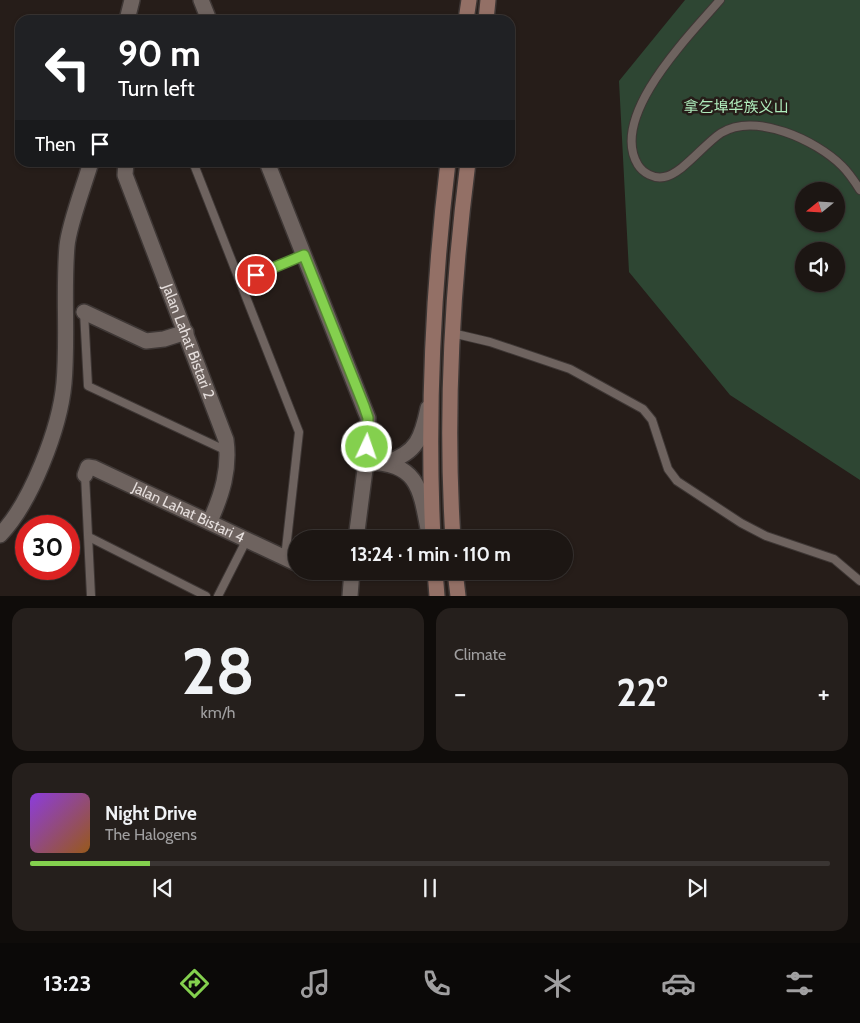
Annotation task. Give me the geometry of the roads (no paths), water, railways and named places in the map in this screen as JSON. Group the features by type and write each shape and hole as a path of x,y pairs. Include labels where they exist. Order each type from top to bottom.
{"main road":[{"path":"467,15 469,0"},
{"path":"486,15 488,0"},
{"path":"431,530 431,394 438,260 447,167"},
{"path":"453,530 450,434 452,333 468,167"},
{"path":"436,580 437,596"},
{"path":"456,580 458,596"}],"street":[{"path":"129,15 132,0"},
{"path":"201,0 207,15"},
{"path":"0,535 12,522 39,472 54,428 64,384 67,245 90,167"},
{"name":"Jalan Lahat Bistari 2","path":"126,167 125,175 223,429 228,452 222,494 210,521"},
{"path":"269,167 368,418 366,462 357,530"},
{"path":"84,312 146,341 164,339 186,332"},
{"path":"366,462 387,462 401,458 419,441 431,394"},
{"path":"387,462 401,468 416,481 429,530"},
{"name":"Jalan Lahat Bistari 4","path":"85,474 88,467 94,468 210,521 288,560"},
{"path":"349,580 350,596"}],"lane":[{"path":"720,0 646,91 637,114 633,137 637,164 644,172 663,178 674,173 722,132 740,126 760,125 779,130 826,153 842,166 860,190"},
{"path":"195,167 299,432 292,530"},
{"path":"240,282 304,255"},
{"path":"84,312 88,386 228,452"},
{"path":"452,333 490,342 570,369 644,408 652,420 668,468 677,481 758,532 834,559 860,580"},
{"path":"85,474 92,596"},
{"path":"89,537 206,596"},
{"path":"218,596 247,539"}],"park label":[{"name":"拿乞埠华族义山","path":"736,107"}]}
